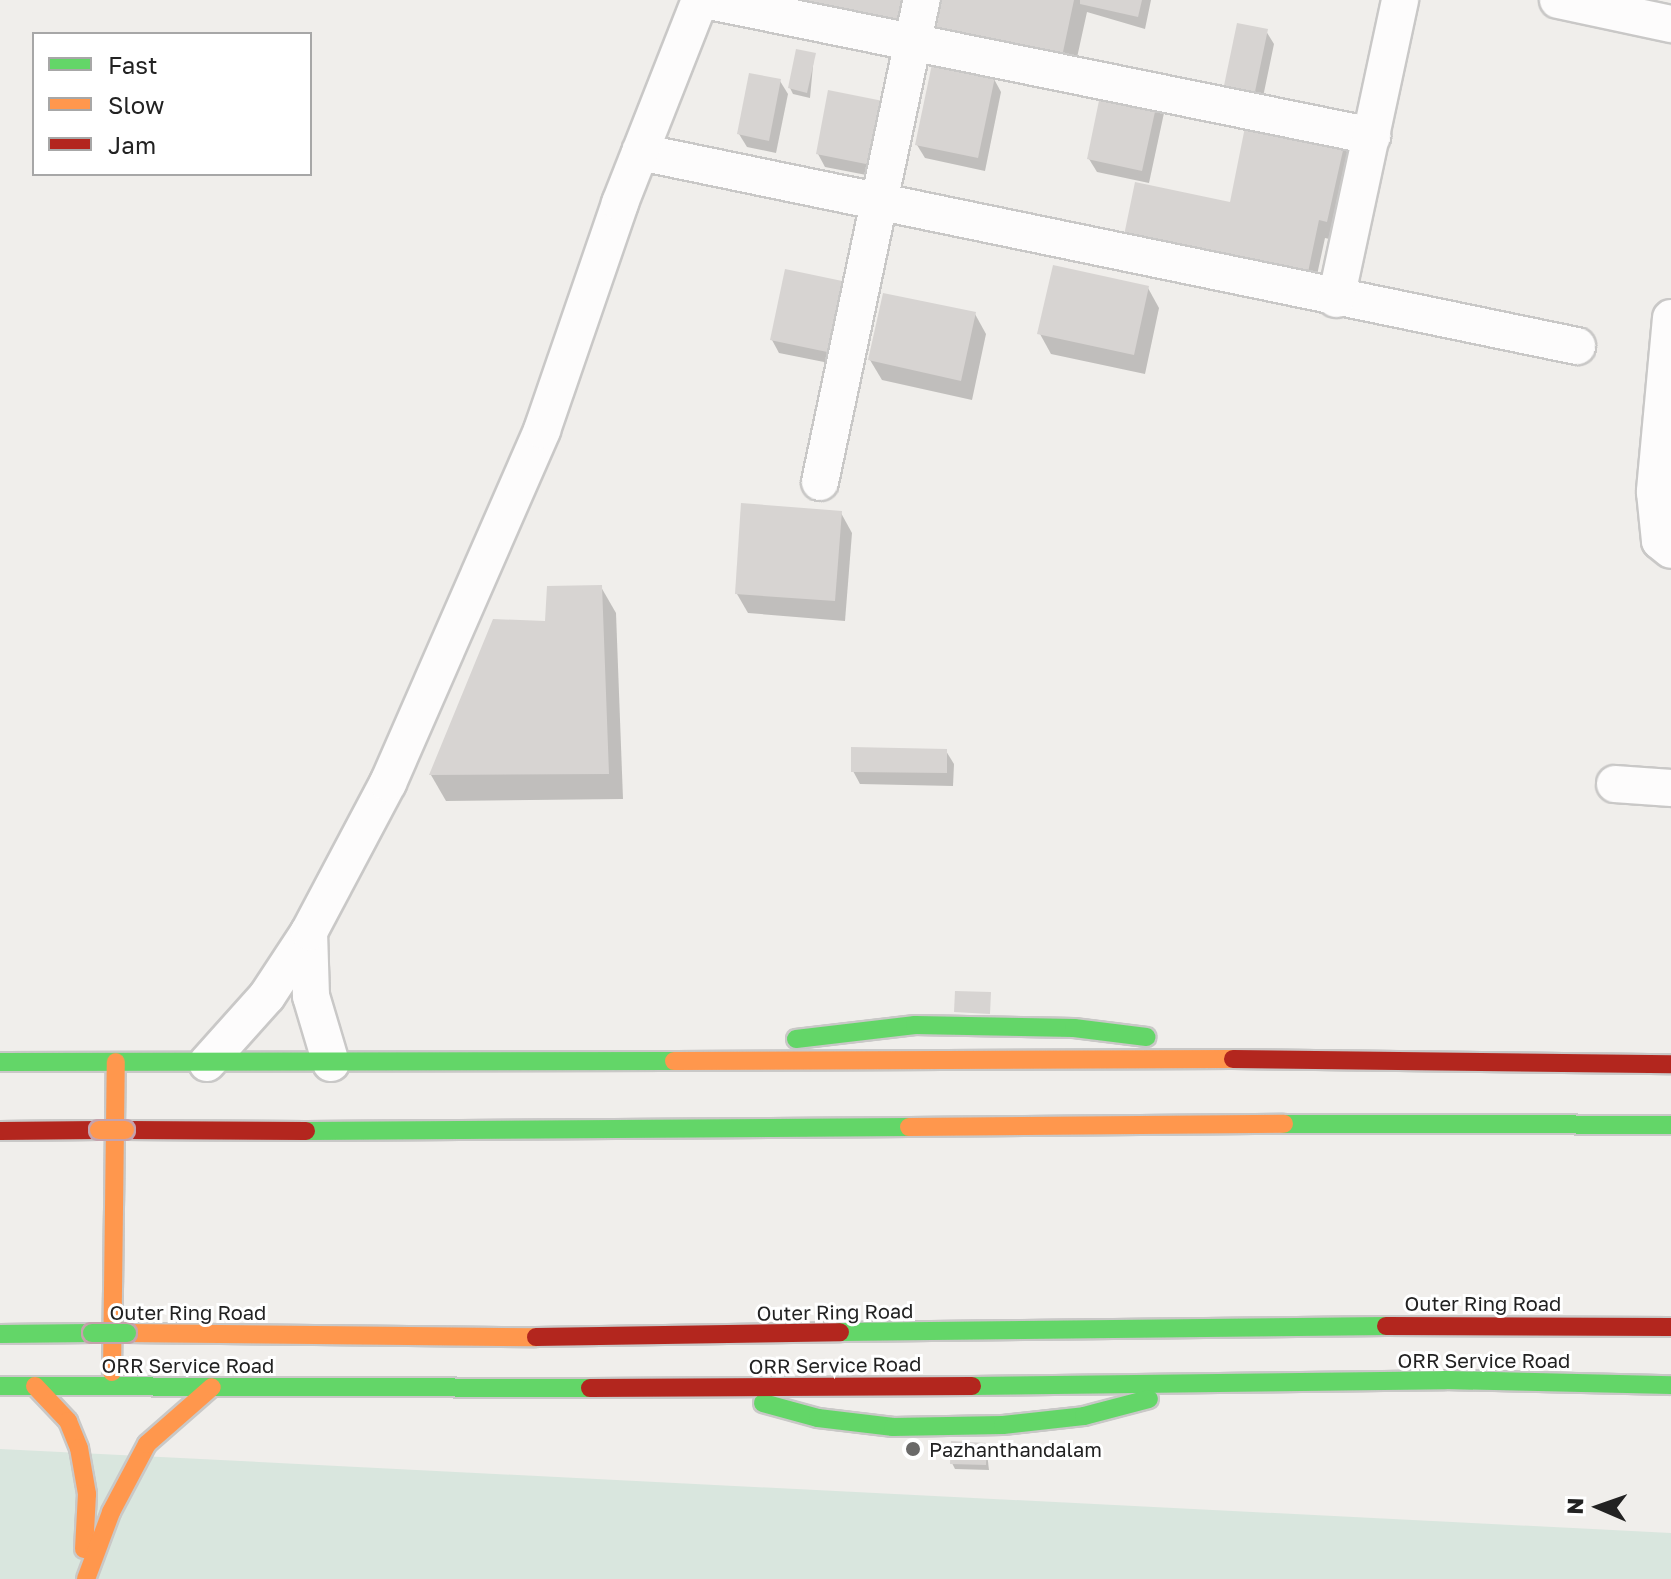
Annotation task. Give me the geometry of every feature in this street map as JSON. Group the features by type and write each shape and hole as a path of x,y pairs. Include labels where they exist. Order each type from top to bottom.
{"main road":[{"path":"696,1063 792,1040 915,1025 1074,1028 1182,1043 1237,1060"},
{"path":"0,1062 1237,1060 1671,1064"},
{"path":"112,1387 116,1062"},
{"path":"0,1131 470,1132 1530,1121 1671,1125"},
{"name":"Outer Ring Road","path":"0,1334 557,1337 1233,1326 1671,1327"},
{"path":"705,1388 818,1418 893,1427 1003,1425 1084,1416 1213,1383"},
{"name":"ORR Service Road","path":"0,1386 705,1388 1213,1383 1671,1385"},
{"path":"35,1386 68,1421 83,1461 87,1520 83,1579"},
{"path":"83,1579 111,1512 147,1444 212,1387"}],"street":[{"path":"207,1063 267,996 309,932 388,783 522,480 640,152 702,0 1372,136"},
{"path":"820,482 922,0"},
{"path":"1336,299 1400,0"},
{"path":"1558,0 1671,24"},
{"path":"640,152 880,199 1336,299 1577,346"},
{"path":"1671,318 1655,492 1660,541 1671,550"},
{"path":"1615,784 1671,788"},
{"path":"309,932 311,996 331,1063"}],"shaded area":[{"path":"0,1449 1671,1533 1671,1579 0,1579"}],"building":[{"path":"804,0 902,0 896,32 802,12"},
{"path":"942,0 1074,0 1060,66 934,39"},
{"path":"1080,0 1142,0 1138,17 1080,4"},
{"path":"1237,23 1268,29 1252,106 1221,100"},
{"path":"796,49 816,53 807,93 788,88"},
{"path":"932,64 995,77 978,158 915,145"},
{"path":"749,73 781,79 769,141 737,134"},
{"path":"1102,86 1158,98 1142,171 1087,159"},
{"path":"828,90 888,102 876,166 816,154"},
{"path":"1247,117 1346,137 1327,222 1319,220 1307,277 1122,245 1135,182 1230,202"},
{"path":"1053,265 1149,286 1134,355 1037,334"},
{"path":"785,269 847,282 832,353 770,340"},
{"path":"883,293 976,312 961,381 868,360"},
{"path":"741,503 842,511 835,601 735,594"},
{"path":"602,585 609,774 429,775 493,619 545,621 547,586"},
{"path":"851,747 947,749 947,773 851,772"},
{"path":"955,991 991,992 990,1014 954,1012"},
{"path":"951,1441 987,1443 986,1465 950,1464"}],"traffic: fast":[{"path":"796,1039 915,1025 1074,1028 1146,1037"},
{"path":"0,1062 674,1061"},
{"path":"1284,1124 1671,1125"},
{"path":"306,1131 909,1127"},
{"path":"840,1332 1386,1326"},
{"path":"0,1334 92,1333"},
{"path":"92,1333 127,1333"},
{"path":"972,1386 1445,1380 1671,1385"},
{"path":"0,1386 590,1388"},
{"path":"763,1403 818,1418 893,1427 1003,1425 1084,1416 1149,1399"}],"traffic: slow":[{"path":"674,1061 1233,1059"},
{"path":"112,1372 116,1062"},
{"path":"909,1127 1284,1124"},
{"path":"99,1130 125,1130"},
{"path":"127,1333 536,1337"},
{"path":"35,1386 68,1421 79,1448 87,1494 84,1549"},
{"path":"86,1579 111,1512 147,1444 212,1387"}],"traffic: jam":[{"path":"1233,1059 1671,1064"},
{"path":"0,1131 99,1130"},
{"path":"125,1130 306,1131"},
{"path":"1386,1326 1671,1327"},
{"path":"536,1337 840,1332"},
{"path":"590,1388 972,1386"}],"place":[{"name":"Pazhanthandalam","path":"913,1449"}]}
